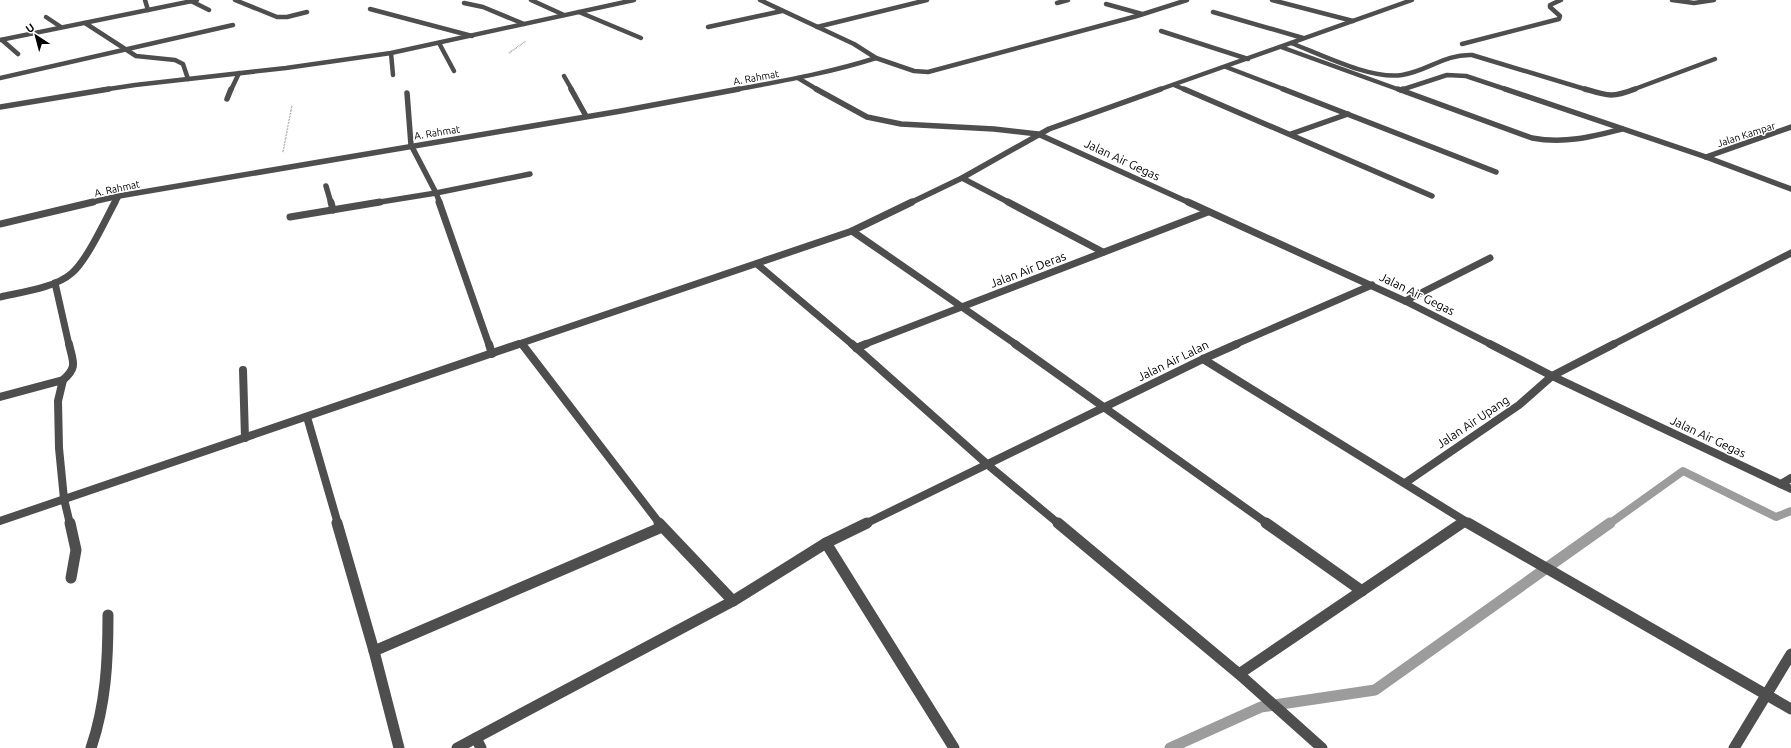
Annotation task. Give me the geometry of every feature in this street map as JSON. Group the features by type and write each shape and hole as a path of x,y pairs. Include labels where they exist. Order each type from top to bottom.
{"street":[{"path":"145,0 148,10"},
{"path":"1,40 197,0"},
{"path":"235,0 277,17 288,17 307,12"},
{"path":"531,0 549,6 564,15"},
{"path":"0,106 135,85 391,53 634,0"},
{"path":"760,0 854,44 876,58 914,71 928,72 1142,14 1187,0"},
{"path":"817,27 927,0"},
{"path":"1057,3 1068,0"},
{"path":"1272,0 1354,21"},
{"path":"0,521 852,231 962,178 1049,129 1412,0"},
{"path":"1462,44 1559,19 1560,16 1550,7 1550,5 1561,0"},
{"path":"1672,0 1694,3 1714,0"},
{"path":"191,1 209,10"},
{"path":"464,3 483,7 524,24"},
{"path":"1106,4 1142,14"},
{"path":"370,9 472,36"},
{"path":"708,27 782,11"},
{"path":"579,12 641,38"},
{"path":"1213,12 1303,38"},
{"path":"46,16 61,28"},
{"path":"85,23 136,56 175,60 184,64 188,79"},
{"path":"0,78 233,25"},
{"path":"1161,32 1248,59"},
{"path":"1,40 18,54"},
{"path":"440,43 454,71"},
{"path":"1291,43 1377,74 1389,76 1404,74 1457,55 1472,55 1607,96 1617,96 1715,59"},
{"path":"1281,47 1532,138 1548,141 1578,141 1622,129"},
{"path":"391,53 394,75"},
{"name":"A. Rahmat","path":"0,224 119,196 798,78 841,69 876,58"},
{"path":"1226,67 1496,172"},
{"path":"227,99 239,73"},
{"path":"1401,90 1447,75 1458,75 1706,157 1791,189"},
{"path":"564,76 586,116"},
{"path":"798,78 827,96 867,117 902,124 994,129 1038,134"},
{"path":"1174,85 1291,134 1432,196"},
{"path":"408,92 412,145 436,193 492,354"},
{"path":"1291,134 1348,114"},
{"name":"Jalan Kampar","path":"1706,157 1784,131 1791,127"},
{"path":"1784,131 1791,133"},
{"name":"Jalan Air Gegas","path":"1038,134 1406,301 1552,376 1791,489"},
{"path":"290,217 436,193 530,174"},
{"path":"962,178 1104,252"},
{"path":"326,186 333,210"},
{"path":"0,297 55,283 72,273 82,261 119,196"},
{"name":"Jalan Air Deras","path":"856,348 1208,212"},
{"path":"852,231 963,307 1362,591"},
{"name":"Jalan Air Upang","path":"1405,483 1519,405 1552,376 1791,253"},
{"path":"1406,301 1490,258"},
{"path":"757,264 856,348 988,466 1239,674 1322,748"},
{"path":"55,283 74,365 72,372 64,380 58,401 59,448 64,499 76,550 71,578"},
{"name":"Jalan Air Lalan","path":"457,748 479,743 733,601 826,544 1204,359 1372,285"},
{"path":"522,344 662,527 673,536 733,601"},
{"path":"1204,359 1465,521 1791,709"},
{"path":"243,370 245,438"},
{"path":"0,397 64,380"},
{"path":"307,417 374,651 399,748"},
{"path":"1781,484 1791,478"},
{"path":"1239,674 1465,521"},
{"path":"374,651 662,527"},
{"path":"826,544 954,748"},
{"path":"91,748 99,728 107,676 108,615"},
{"path":"1734,748 1791,654"}],"path":[{"path":"282,168 281,166 292,106"}],"waterway":[{"path":"1609,524 1683,471 1776,517 1791,511"},
{"path":"1170,748 1261,707 1375,690 1610,523"}]}
